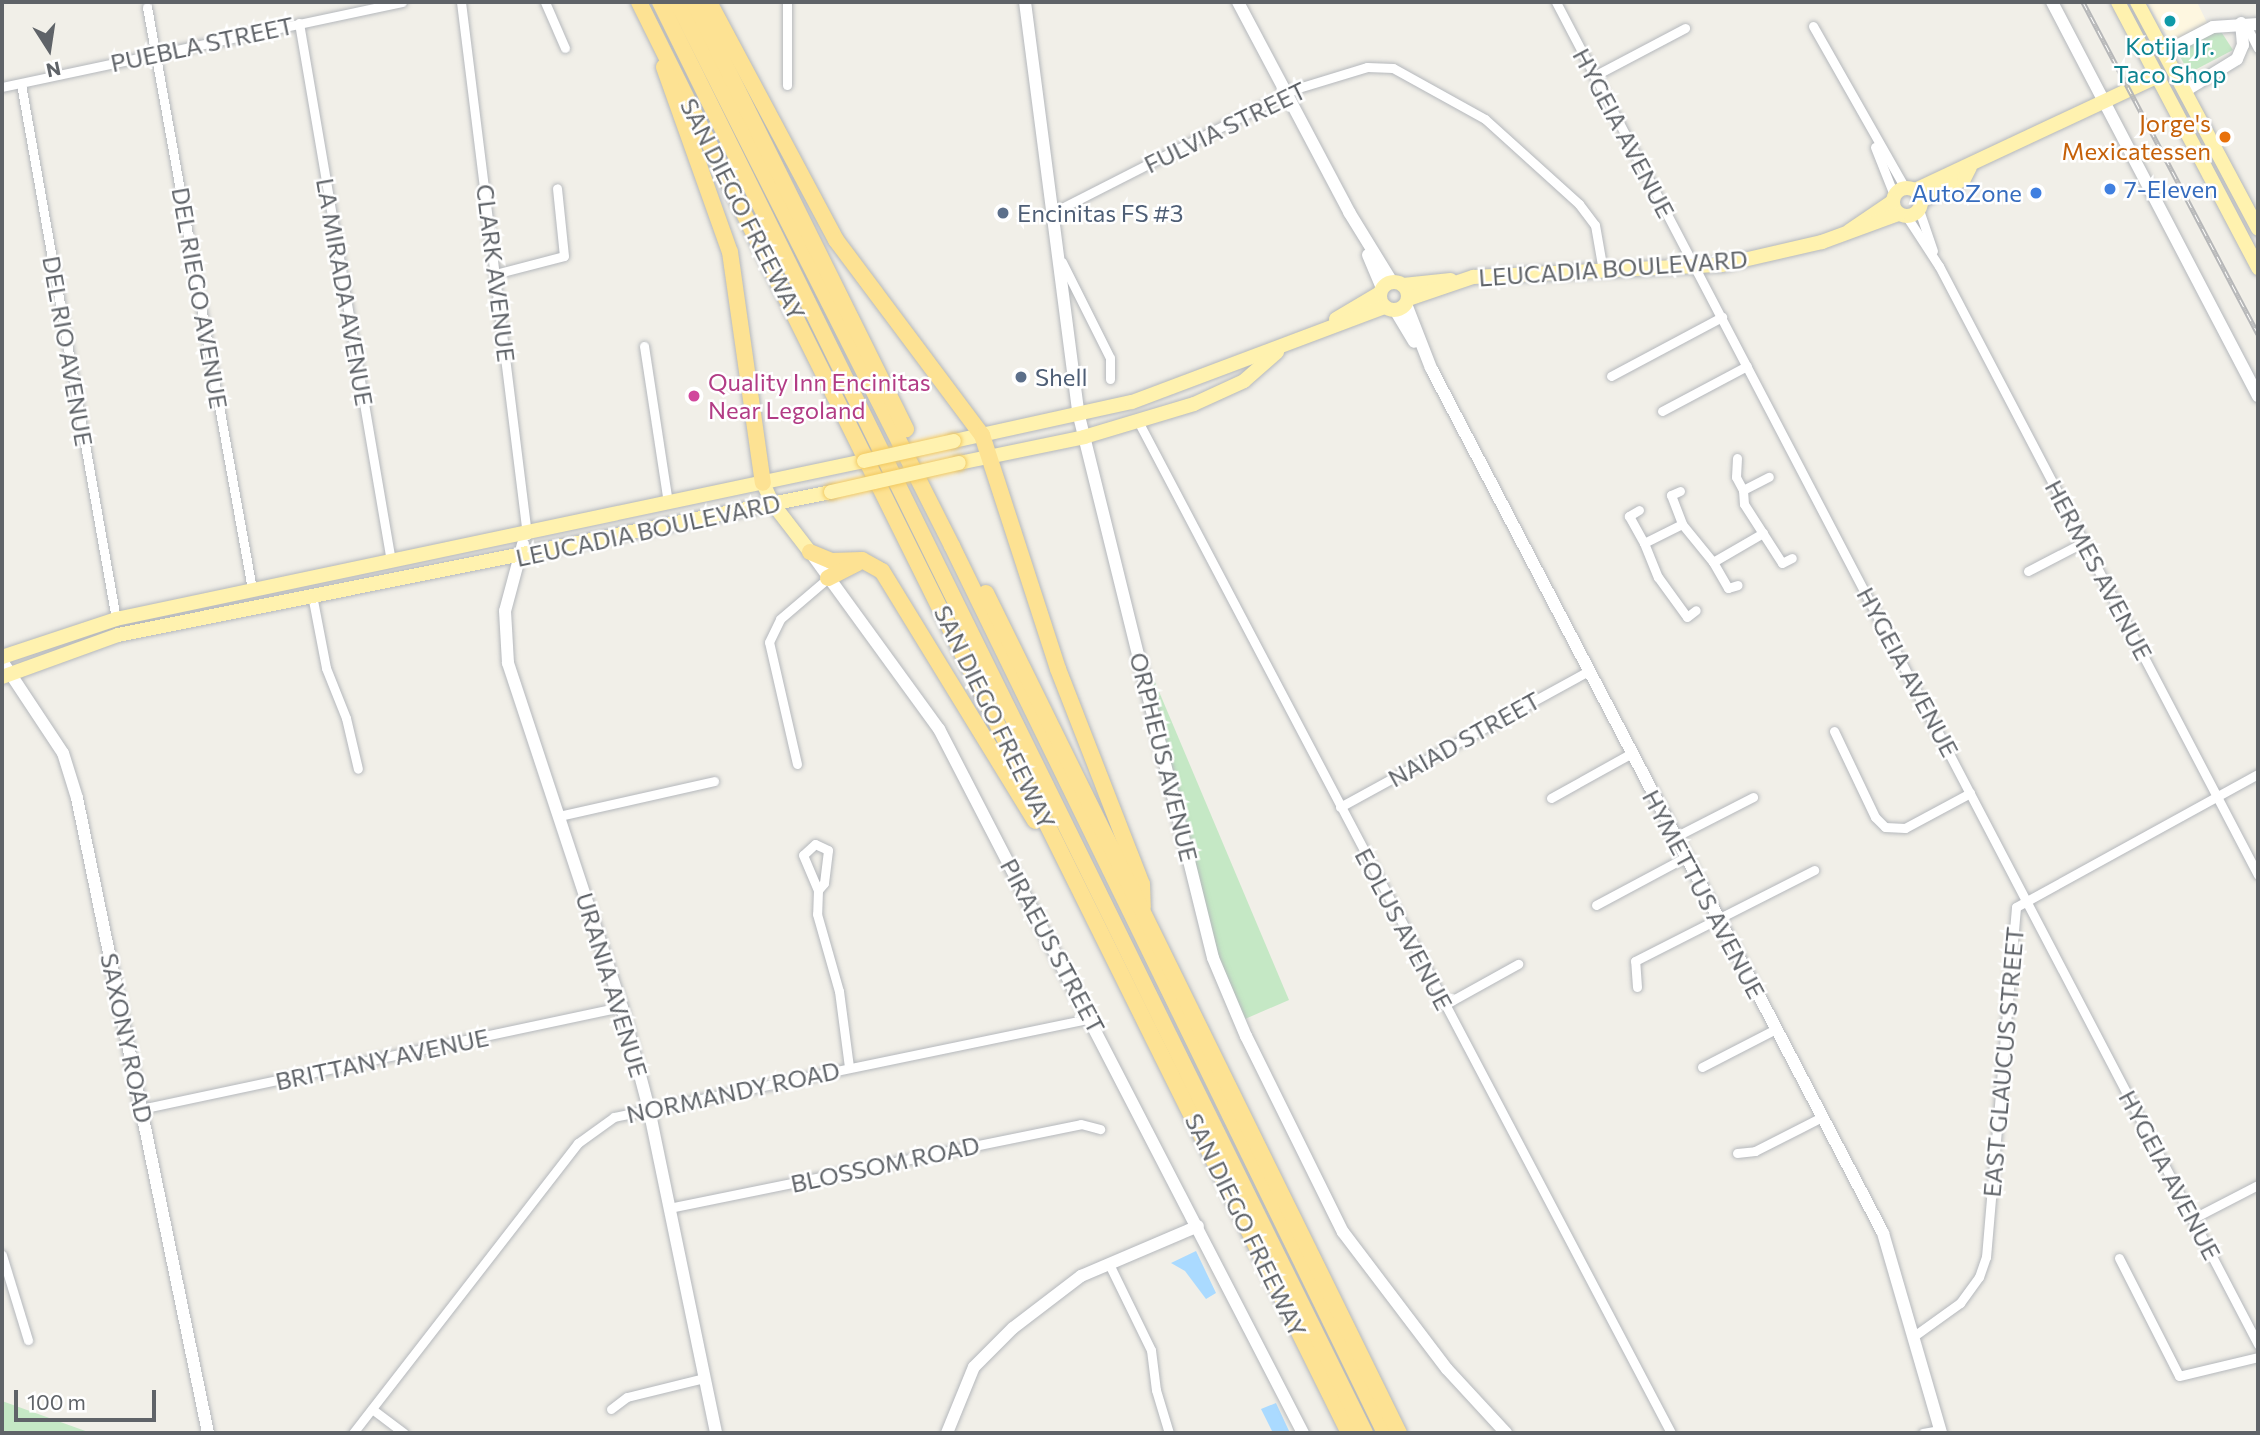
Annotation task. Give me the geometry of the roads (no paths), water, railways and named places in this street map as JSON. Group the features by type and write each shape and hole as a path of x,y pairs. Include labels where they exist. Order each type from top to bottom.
{"highway":[{"name":"SAN DIEGO FREEWAY","path":"639,2 1349,1433"},
{"path":"660,2 1365,1433"},
{"path":"677,2 941,523 1385,1433"},
{"name":"SAN DIEGO FREEWAY","path":"694,2 1399,1433"},
{"path":"709,2 836,240 982,435 1058,669 1142,884 1144,916"},
{"path":"658,41 667,82 730,252 763,483"},
{"path":"810,552 831,561 862,560 882,571 1088,906"},
{"path":"828,578 862,560"}],"main road":[{"path":"2118,2 2258,266"},
{"path":"2137,2 2258,229"},
{"path":"2156,77 2163,52"},
{"name":"LEUCADIA BOULEVARD","path":"6,676 118,635 312,595 523,544 668,503 1079,416 1142,399 1235,361 1281,348 1394,296 1459,280 1695,267 1775,255 1848,232 1867,229 1907,202 1964,178 1970,167 2156,77"},
{"name":"LEUCADIA BOULEVARD","path":"2,659 116,619 252,589 391,561 523,544 773,504 1084,437 1139,423 1244,381 1281,348"},
{"name":"PIRAEUS STREET","path":"763,483 773,504 810,552"}],"street":[{"name":"PUEBLA STREET","path":"2,87 156,52 402,2"},
{"name":"CLARK AVENUE","path":"461,2 495,274 523,544"},
{"path":"545,2 565,48"},
{"path":"787,2 787,85"},
{"name":"ORPHEUS AVENUE","path":"1025,2 1079,416 1213,958 1231,1003 1343,1232 1447,1369 1506,1433"},
{"name":"HYMETTUS AVENUE","path":"1238,2 1394,296 1673,838 1883,1233 1940,1432"},
{"name":"HYGEIA AVENUE","path":"1556,2 2258,1344"},
{"path":"2052,2 2258,396"},
{"name":"DEL RIEGO AVENUE","path":"147,7 252,589"},
{"name":"LA MIRADA AVENUE","path":"299,23 391,561"},
{"path":"2163,52 2213,27 2248,23"},
{"path":"2248,23 2258,48"},
{"path":"2185,91 2232,63 2242,51 2248,23"},
{"name":"HERMES AVENUE","path":"1813,26 2258,875"},
{"path":"1594,76 1685,29"},
{"name":"FULVIA STREET","path":"1054,212 1286,94 1367,67 1393,68 1412,76 1485,120 1579,204 1595,225 1603,271"},
{"name":"DEL RIO AVENUE","path":"21,84 116,619"},
{"path":"495,274 564,256 557,188"},
{"path":"1059,257 1110,358 1110,379"},
{"path":"1611,376 1722,317"},
{"path":"644,346 668,503"},
{"path":"1662,411 1747,366"},
{"name":"EOLUS AVENUE","path":"1139,423 1671,1433"},
{"path":"1737,458 1736,477 1743,490 1744,504 1782,563 1792,558"},
{"path":"1743,490 1769,477"},
{"path":"1681,491 1671,495 1682,524 1713,562 1728,588 1738,584"},
{"path":"1639,510 1629,516 1658,577 1687,617 1696,610"},
{"path":"1644,543 1682,524"},
{"path":"1713,562 1763,533"},
{"path":"2028,571 2084,542"},
{"name":"URANIA AVENUE","path":"523,544 504,637 622,1007 649,1109 716,1433"},
{"name":"PIRAEUS STREET","path":"810,552 939,729 1303,1433"},
{"path":"797,764 769,642 780,619 828,578"},
{"path":"312,595 326,668 346,718 358,769"},
{"name":"SAXONY ROAD","path":"2,659 6,676 63,752 77,798 208,1433"},
{"name":"NAIAD STREET","path":"1340,807 1588,671"},
{"path":"1834,731 1875,817 1885,827 1905,828 1970,793"},
{"path":"1550,798 1630,754"},
{"name":"EAST GLAUCUS STREET","path":"1914,1336 1960,1303 1979,1277 1986,1257 2016,906 2026,898 2258,774"},
{"path":"559,816 714,781"},
{"path":"1673,838 1753,797"},
{"path":"818,890 824,883 828,850 815,844 803,855 818,890 817,914 839,991 849,1067"},
{"path":"1597,905 1684,858"},
{"path":"1637,987 1635,961 1814,870"},
{"path":"1444,1005 1518,964"},
{"name":"BRITTANY AVENUE","path":"141,1109 622,1007"},
{"name":"NORMANDY ROAD","path":"353,1433 578,1143 614,1117 1090,1018"},
{"path":"1702,1067 1776,1029"},
{"path":"1737,1153 1755,1151 1822,1117"},
{"name":"BLOSSOM ROAD","path":"669,1208 1081,1124 1100,1129"},
{"path":"2192,1220 2258,1185"},
{"path":"947,1433 967,1381 991,1348 1052,1296 1109,1264 1198,1226"},
{"path":"2,1255 27,1340"},
{"path":"2119,1258 2179,1376 2258,1357"},
{"path":"1109,1264 1151,1350 1156,1390 1169,1433"},
{"path":"611,1409 627,1397 705,1378"},
{"path":"372,1409 404,1433"},
{"path":"1923,1433 1940,1432"}],"water":[{"path":"1196,1251 1216,1293 1206,1299 1185,1271 1171,1263"},
{"path":"1276,1403 1290,1433 1273,1433 1261,1409"}],"railway":[{"path":"2083,2 2258,334"}],"place":[{"name":"Kotija Jr. Taco Shop","path":"2170,21"},
{"name":"Jorge's Mexicatessen","path":"2225,137"},
{"name":"7-Eleven","path":"2110,189"},
{"name":"AutoZone","path":"2036,193"},
{"name":"Encinitas FS #3","path":"1003,213"},
{"name":"Shell","path":"1021,377"},
{"name":"Quality Inn Encinitas Near Legoland","path":"694,396"}]}
